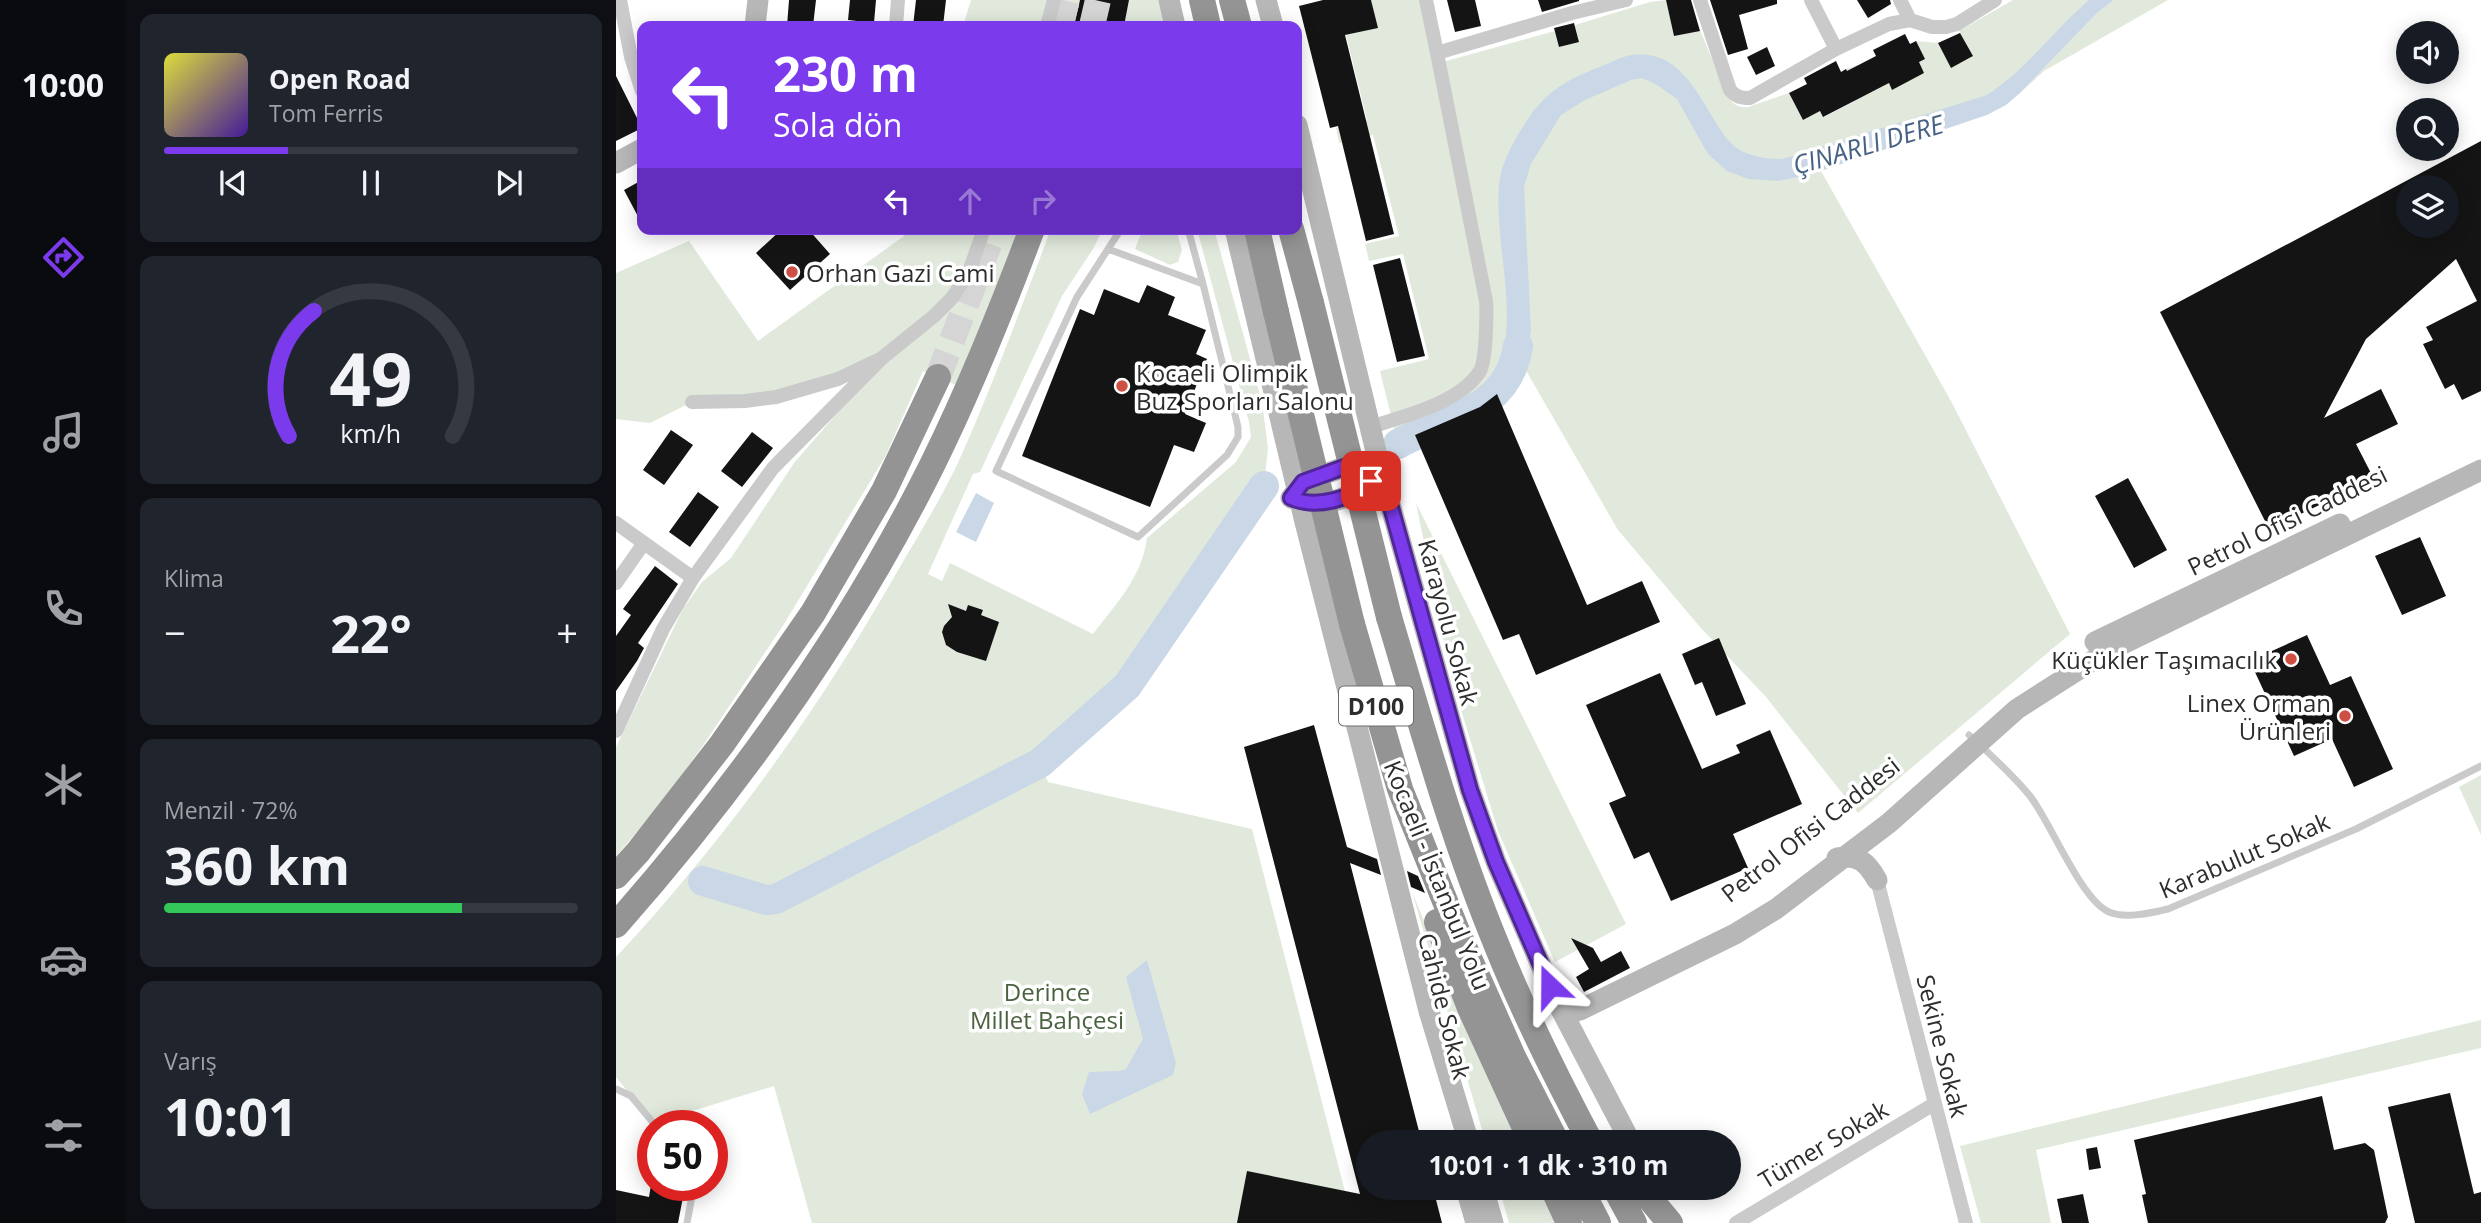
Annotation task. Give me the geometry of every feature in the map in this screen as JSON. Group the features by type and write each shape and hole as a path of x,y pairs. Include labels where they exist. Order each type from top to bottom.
{"highway":[{"path":"1202,0 1207,21"},
{"path":"1232,0 1238,21"},
{"path":"616,925 695,833 750,761 835,637 921,487 955,416 1030,235"},
{"name":"Kocaeli - İstanbul Yolu","path":"1257,235 1352,624 1401,789 1457,931 1514,1059 1550,1130"},
{"name":"D100","path":"1293,235 1389,617 1437,780 1496,944 1584,1130"},
{"path":"616,876 638,852 722,744 813,613 884,491 938,377"},
{"path":"1401,789 1441,937 1526,1130"},
{"path":"1576,1116 1589,1130"},
{"path":"1558,1200 1569,1223"},
{"path":"1586,1200 1598,1223"},
{"path":"1622,1200 1634,1223"},
{"path":"1652,1200 1672,1223"}],"main road":[{"path":"756,21 758,0"},
{"path":"1169,0 1174,21"},
{"path":"1181,0 1186,21"},
{"path":"1266,0 1272,21"},
{"name":"Karayolu Sokak","path":"1302,146 1378,458 1470,790 1496,862 1556,1000 1624,1130"},
{"path":"616,163 637,152"},
{"name":"Cahide Sokak","path":"1227,235 1300,495 1419,1014 1450,1130"},
{"name":"Cahide Sokak","path":"1236,235 1429,1011 1465,1130"},
{"name":"Petrol Ofisi Caddesi","path":"1556,1000 1564,1003 1575,1001 1730,925 1816,870 1885,817 1973,739 2025,688 2104,637 2481,456"},
{"path":"1300,495 1358,462 1378,458"},
{"path":"1365,487 1378,458"},
{"name":"Petrol Ofisi Caddesi","path":"1973,739 2106,652 2481,470"},
{"path":"1300,495 1335,499 1365,487 1387,492"},
{"path":"1877,880 1869,838 1885,817"},
{"path":"1877,880 1885,817"},
{"name":"Petrol Ofisi Caddesi","path":"1844,857 1869,838"},
{"path":"1816,870 1844,857 1861,859 1869,865 1877,880"},
{"path":"1816,870 1860,866 1869,869 1877,880"},
{"name":"Petrol Ofisi Caddesi","path":"1580,1010 1735,934 1776,909 1816,870"},
{"path":"1556,1000 1565,1010 1580,1010 1576,1025 1580,1048"},
{"path":"1469,1200 1476,1223"},
{"path":"1486,1200 1493,1223"},
{"path":"1661,1200 1672,1223"}],"street":[{"path":"620,0 637,76"},
{"path":"897,21 898,0"},
{"path":"1048,21 1054,0"},
{"path":"1370,426 1432,406 1463,390 1482,369 1486,301 1426,0"},
{"path":"1437,53 1626,0"},
{"path":"1700,0 1730,90 1735,96 1750,98 1836,49 1889,24 1910,20 1932,27 1946,27 1956,24 1995,0"},
{"path":"1811,0 1836,49"},
{"path":"1900,0 1910,20"},
{"path":"616,731 663,629 693,578 773,468 882,358 953,298 969,272 982,235"},
{"path":"692,402 745,401 776,397 838,379 882,358"},
{"path":"616,523 693,578"},
{"path":"616,583 644,543"},
{"name":"Sekine Sokak","path":"1877,880 1966,1223"},
{"name":"Tümer Sokak","path":"1736,1223 1934,1104"}],"lane":[{"path":"1118,235 1077,297 996,471 1138,537 1227,455 1238,437 1236,416 1190,235"},
{"path":"1108,249 1203,284"},
{"name":"Karabulut Sokak","path":"1973,739 2029,795 2096,902 2110,913 2119,914 2154,913 2168,909 2357,829 2481,766"},
{"path":"616,1089 631,1096 643,1110"},
{"path":"687,1223 691,1201"}],"green space":[{"path":"971,0 1080,0 1075,21 965,21"},
{"path":"1129,0 1162,0 1164,21 1125,21"},
{"path":"1371,0 1426,0 1439,63 1555,31 1560,47 1579,41 1575,25 1650,2 1666,0 1674,36 1700,30 1727,95 1733,103 1748,107 1789,93 1803,120 1820,111 1824,117 1855,101 1850,90 1855,86 1846,69 1858,65 1872,92 1889,83 1892,90 1924,73 1919,62 1916,41 1938,43 1951,68 1972,57 1959,31 2013,0 2105,0 2009,93 1819,161 1821,171 1951,401 2070,634 1858,813 1766,697 1700,627 1618,530 1524,367 1516,358 1497,394 1398,444 1380,371 1429,359 1403,254 1369,261 1365,244 1399,236 1373,135 1339,143 1336,128 1367,120 1346,35 1377,27"},
{"path":"2114,0 2168,0 2044,71 2020,93 2097,13"},
{"path":"1018,235 956,385 923,371 885,457 784,624 702,747 659,806 616,856 616,747 683,609 702,582 731,558 794,463 881,359 806,389 692,402 650,423 616,419 616,273 689,241 758,341 904,236"},
{"name":"Derince Millet Bahçesi","path":"1049,235 1100,235 1062,296 980,472 973,474 928,574 942,581 950,563 1093,634 1134,578 1147,538 1236,462 1251,437 1199,235 1216,235 1262,402 1268,448 1264,486 1124,686 1040,763 1048,782 1252,829 1353,1223 812,1223 774,1086 696,1110 643,1110 616,1077 616,957 695,867 768,773 802,724 867,624 961,456"},
{"path":"1141,235 1178,235 1182,250 1178,262 1170,265 1135,249"},
{"path":"1416,503 1626,924 1555,962 1498,831 1451,677"},
{"path":"2481,775 2481,835 2459,787"},
{"path":"1412,892 1512,1130 1482,1130"},
{"path":"2481,1020 2481,1048 2036,1150 2051,1223 1981,1223 1960,1146"},
{"path":"1502,1200 1545,1200 1556,1223 1509,1223"}],"water":[{"path":"2089,0 2114,0 2097,13 2006,105 1987,115 1812,174 1778,181 1749,179 1727,171 1708,154 1677,99 1642,78 1585,100 1561,115 1531,164 1524,187 1531,331 1524,367 1516,359 1501,389 1477,409 1451,423 1398,444 1396,434 1444,417 1476,398 1485,390 1498,368 1505,343 1507,316 1498,203 1500,178 1508,153 1530,116 1545,98 1562,85 1627,56 1647,55 1663,59 1689,81 1734,146 1754,156 1783,159 1987,95 2027,62"},
{"path":"976,493 994,503 976,542 956,532"},
{"path":"1147,960 1176,1063 1173,1075 1090,1114 1082,1094 1089,1072 1126,1069 1143,1039 1126,977"}],"building":[{"path":"789,0 816,0 814,21 787,21"},
{"path":"850,0 876,0 874,21 848,20"},
{"path":"916,0 946,0 944,21 914,21"},
{"path":"1080,0 1129,0 1125,21 1075,21"},
{"path":"1323,0 1371,0 1378,28 1345,35 1394,234 1366,241 1338,126 1330,128 1299,6"},
{"path":"1447,0 1475,0 1481,26 1455,32"},
{"path":"1538,0 1579,0 1579,1 1542,12"},
{"path":"1666,0 1691,0 1700,31 1674,36"},
{"path":"1710,0 1777,0 1777,4 1739,15 1748,49 1728,55"},
{"path":"1857,0 1890,0 1891,4 1868,18"},
{"path":"1574,23 1579,42 1559,47 1554,28"},
{"path":"1960,33 1973,56 1951,68 1938,43"},
{"path":"1905,34 1910,44 1916,41 1925,59 1919,62 1924,73 1892,90 1889,83 1823,117 1820,111 1803,120 1789,93 1807,84 1804,78 1836,61 1841,72 1846,69 1847,71 1876,56 1873,50"},
{"path":"1767,47 1775,66 1756,75 1747,57"},
{"path":"616,76 637,118 637,130 616,141"},
{"path":"2481,141 2481,391 2462,400 2454,384 2445,389 2423,344 2433,340 2426,327 2477,301 2456,259 2366,339 2324,418 2381,389 2398,424 2356,444 2374,479 2269,529 2160,312 2396,186 2396,238 2459,238 2459,175 2417,175 2443,161 2459,161 2459,153"},
{"path":"637,183 637,215 624,190"},
{"name":"Orhan Gazi Cami","path":"776,235 813,235 830,254 790,290 756,253"},
{"path":"1400,258 1425,356 1397,362 1373,265"},
{"name":"Kocaeli Olimpik Buz Sporları Salonu","path":"1147,285 1175,297 1168,315 1206,330 1196,354 1207,359 1185,414 1206,423 1194,452 1174,445 1150,507 1022,456 1080,309 1094,315 1104,289 1139,303"},
{"path":"1497,394 1587,605 1642,581 1660,622 1536,675 1519,634 1503,640 1415,435 1480,407"},
{"path":"671,430 693,445 664,485 643,470"},
{"path":"752,432 773,448 742,487 721,471"},
{"path":"2128,478 2167,550 2134,568 2095,496"},
{"path":"698,492 719,507 690,547 669,532"},
{"path":"2420,537 2446,596 2402,615 2375,556"},
{"path":"655,566 678,584 638,643 644,648 616,691 616,636 631,615 623,609"},
{"path":"948,604 966,611 968,605 983,610 981,615 999,622 986,661 957,652 946,645 942,632 952,617"},
{"path":"2307,635 2330,685 2351,676 2393,769 2354,787 2332,739 2294,756 2254,670 2267,664 2263,655"},
{"path":"1719,638 1746,704 1716,716 1702,682 1695,685 1682,654"},
{"path":"1660,673 1702,769 1740,753 1736,745 1770,730 1802,804 1733,834 1748,868 1671,901 1649,852 1634,859 1609,803 1626,796 1586,705"},
{"path":"1314,725 1347,847 1377,859 1381,875 1350,863 1419,1130 1356,1130 1356,1179 1244,747"},
{"path":"1407,871 1418,876 1425,893 1411,887"},
{"path":"1571,938 1593,948 1601,962 1621,951 1630,968 1584,992 1576,977 1589,969"},
{"path":"2450,1093 2474,1194 2481,1192 2481,1223 2415,1223 2388,1107"},
{"path":"2322,1096 2334,1150 2365,1143 2374,1150 2388,1217 2385,1223 2148,1223 2142,1195 2146,1194 2134,1140"},
{"path":"2097,1147 2101,1168 2089,1170 2086,1149"},
{"path":"1247,1171 1356,1193 1356,1200 1436,1200 1442,1223 1237,1223"},
{"path":"616,1190 637,1194 637,1201 682,1201 678,1223 616,1223"},
{"path":"2083,1194 2089,1223 2062,1223 2057,1199"}],"waterway":[{"name":"ÇINARLI DERE","path":"1398,444 1455,419 1489,399 1512,368 1518,346"},
{"path":"703,881 766,900 776,899 1040,763 1127,686 1264,486"}],"tunnel":[{"path":"1061,21 1067,0"},
{"path":"1093,21 1098,0"},
{"path":"938,377 993,235"}],"place":[{"name":"Orhan Gazi Cami","path":"792,272"},
{"name":"Kocaeli Olimpik Buz Sporları Salonu","path":"1122,386"},
{"name":"Küçükler Taşımacılık","path":"2291,659"},
{"name":"Linex Orman Ürünleri","path":"2345,716"}],"route":[{"path":"1371,481 1351,494 1319,503 1310,504 1291,498 1303,482 1358,462 1380,468 1470,790 1496,862 1550,986"}]}
